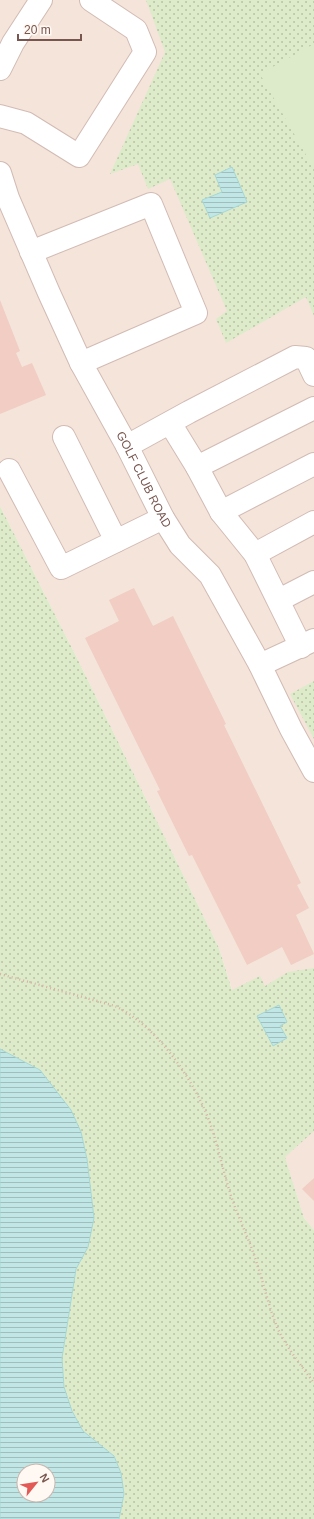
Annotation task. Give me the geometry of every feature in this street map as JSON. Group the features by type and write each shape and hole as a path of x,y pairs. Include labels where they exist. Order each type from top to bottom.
{"street":[{"path":"0,69 12,42 41,0"},
{"path":"0,116 26,123 79,156 145,52 136,30 91,0"},
{"name":"GOLF CLUB ROAD","path":"0,173 8,198 31,252 81,363 127,446 163,518 180,544 210,575 260,665 291,729 314,771"},
{"path":"31,252 151,204 196,313 81,363"},
{"path":"127,446 295,356 306,358 314,375"},
{"path":"197,467 314,408"},
{"path":"170,423 197,467 221,512 254,554 279,600 308,643 260,665"},
{"path":"64,437 116,541"},
{"path":"221,512 314,464"},
{"path":"9,470 61,568 163,518"},
{"path":"254,554 314,522"},
{"path":"279,600 314,582"}],"path":[{"path":"0,974 115,1006 124,1010 149,1030 168,1050 190,1082 206,1113 234,1204 257,1263 270,1308 278,1329 314,1383"}],"shaded area":[{"path":"0,0 314,0 314,1230 304,1218 219,948 78,660 0,506"}],"green space":[{"path":"146,0 314,0 314,316 306,297 226,343 216,319 227,311 170,179 148,189 138,164 110,174 165,52"},
{"path":"314,44 314,166 313,167 260,74"},
{"path":"0,506 78,660 219,948 232,990 260,976 265,986 288,972 314,968 314,1131 285,1157 304,1218 314,1230 314,1519 0,1519"},
{"path":"314,681 314,739 290,694"}],"water":[{"path":"232,167 247,202 210,218 202,200 222,192 215,175"},
{"path":"279,1005 287,1022 280,1026 287,1038 273,1046 257,1016"},
{"path":"0,1049 40,1070 71,1110 81,1132 87,1159 94,1218 88,1247 76,1269 62,1358 64,1387 72,1411 83,1431 114,1456 121,1473 124,1494 119,1519 0,1519"}],"building":[{"path":"0,300 20,351 16,353 22,367 32,363 46,395 0,414"},
{"path":"134,588 153,626 173,616 301,883 297,885 309,908 296,915 314,954 291,965 282,947 247,965 192,855 189,856 157,791 160,790 85,638 119,621 109,600"},
{"path":"314,1178 314,1201 302,1189"}]}
